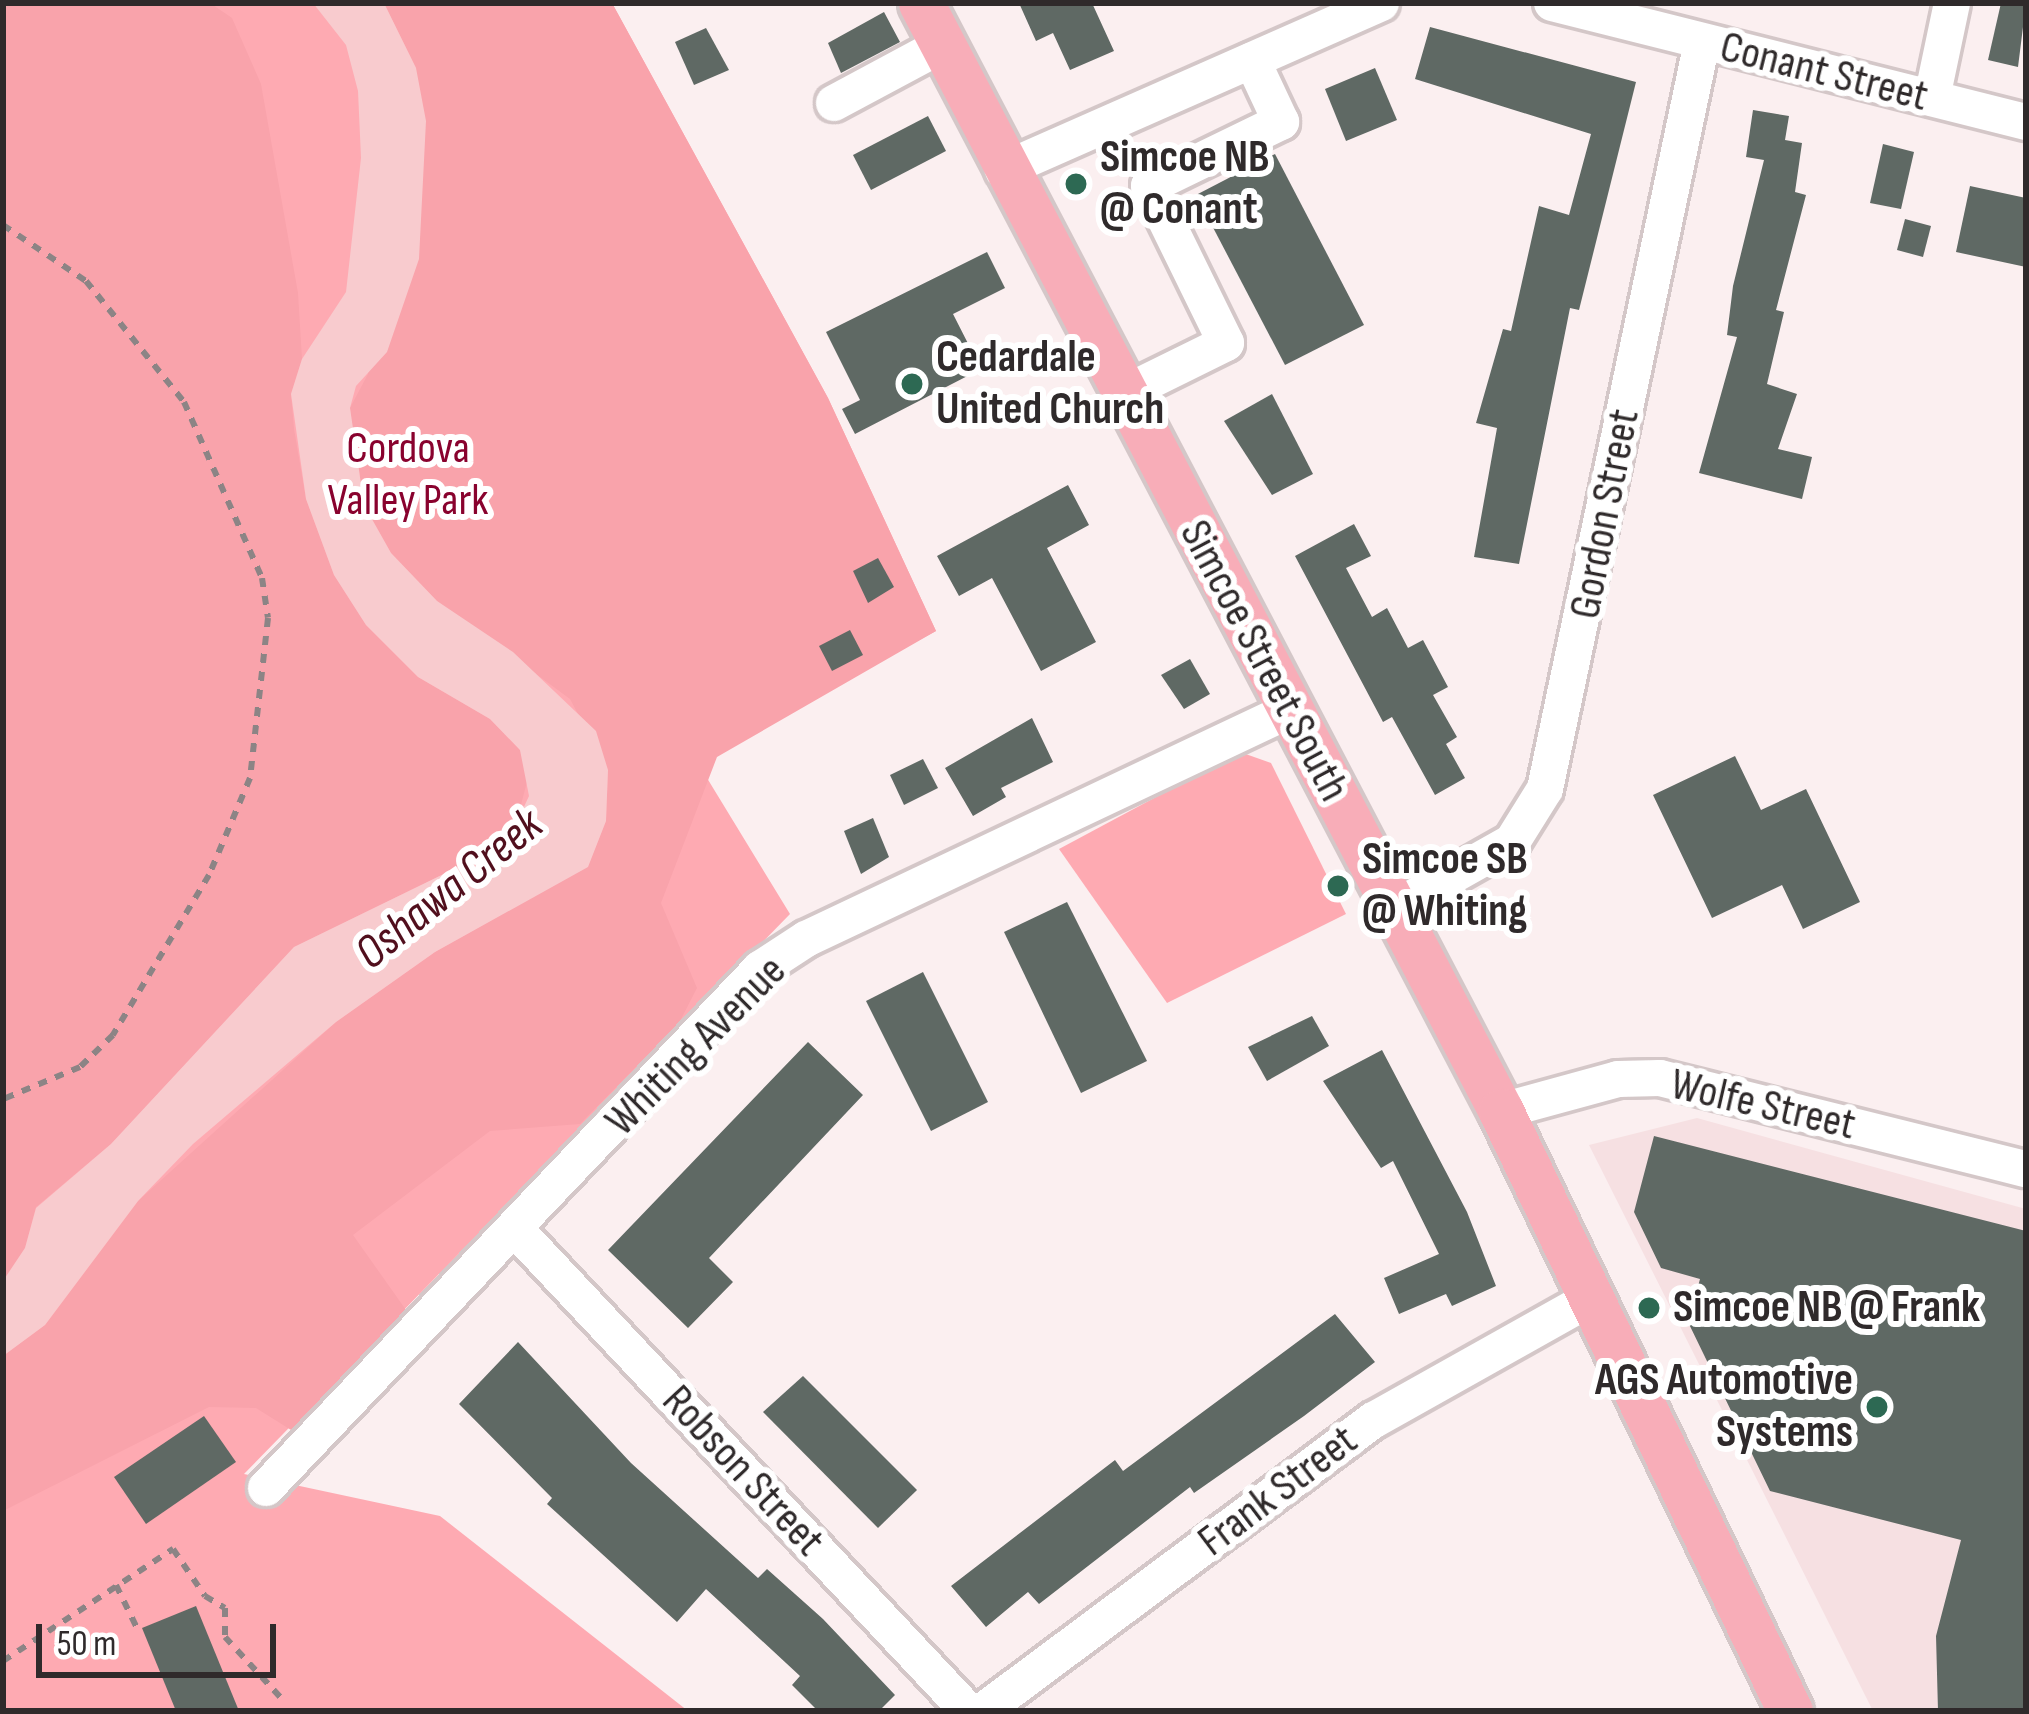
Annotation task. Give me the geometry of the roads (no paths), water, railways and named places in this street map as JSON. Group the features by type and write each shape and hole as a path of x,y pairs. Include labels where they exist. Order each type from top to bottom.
{"main road":[{"name":"Simcoe Street South","path":"920,3 1501,1111 1790,1711"}],"street":[{"path":"1004,170 1381,3"},
{"name":"Conant Street","path":"1552,3 2026,122"},
{"path":"1932,98 1952,3"},
{"name":"Gordon Street","path":"1393,909 1512,842 1546,789 1702,42"},
{"path":"834,103 942,45"},
{"path":"1123,394 1226,343 1149,185 1281,122 1252,60"},
{"name":"Whiting Avenue","path":"266,1488 518,1232 760,969 806,939 1289,710"},
{"name":"Wolfe Street","path":"1501,1111 1618,1078 1660,1078 2026,1168"},
{"name":"Robson Street","path":"518,1232 968,1711"},
{"name":"Frank Street","path":"983,1711 1373,1420 1591,1298"}],"water":[{"name":"Oshawa Creek","path":"313,3 384,3 416,68 426,121 419,259 387,352 356,386 350,408 364,505 391,553 437,601 513,652 596,731 608,770 606,821 588,867 435,952 336,1022 193,1144 138,1201 45,1325 3,1356 3,1281 25,1248 36,1208 111,1144 294,947 456,868 516,824 529,796 520,750 490,719 418,677 366,625 334,575 306,499 291,394 302,359 346,292 361,158 358,91 346,45"}],"place":[{"name":"Simcoe NB @ Conant","path":"1076,184"},
{"name":"Cedardale United Church","path":"912,384"},
{"name":"Simcoe SB @ Whiting","path":"1338,886"},
{"name":"Simcoe NB @ Frank","path":"1649,1308"},
{"name":"AGS Automotive Systems","path":"1877,1407"}],"park label":[{"name":"Cordova Valley Park","path":"408,475"}]}
